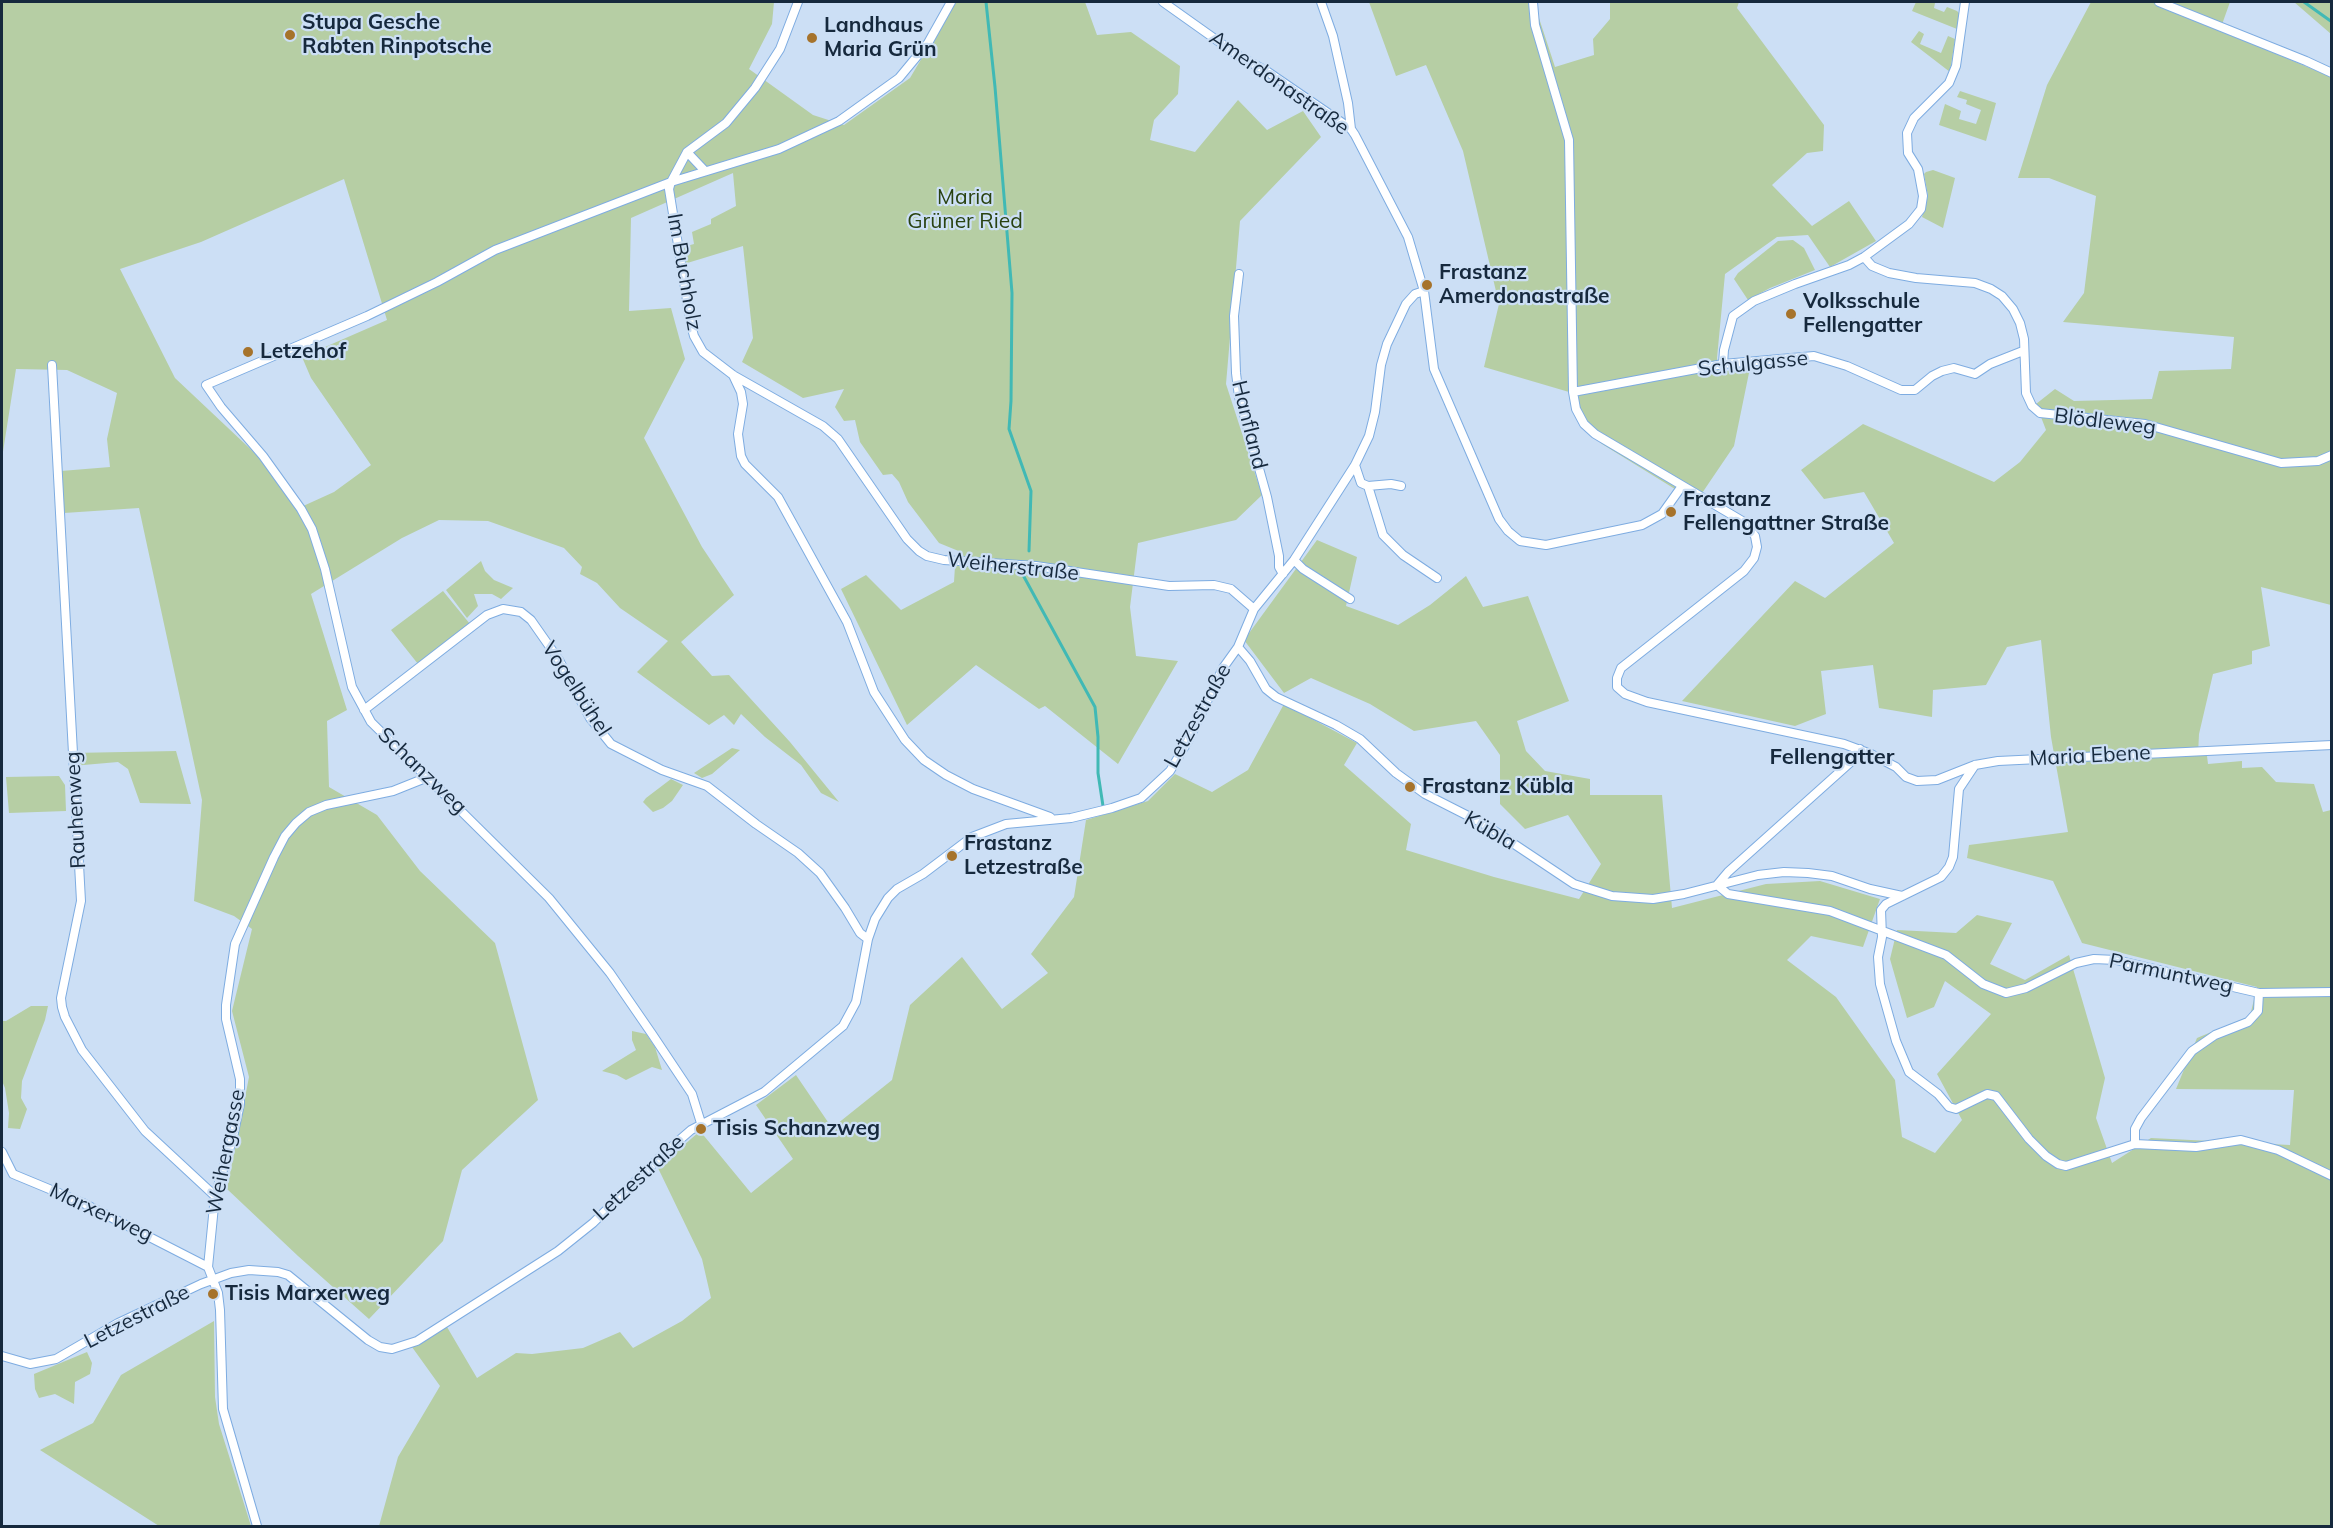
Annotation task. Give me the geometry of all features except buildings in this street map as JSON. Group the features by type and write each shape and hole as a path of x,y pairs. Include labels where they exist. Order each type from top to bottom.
{"street":[{"path":"670,182 687,152 726,123 755,88 780,49 798,2"},
{"path":"670,182 778,149 839,121 899,78 928,42 951,2"},
{"name":"Amerdonastraße","path":"1163,2 1239,56 1268,72 1351,129 1403,224 1412,247 1424,291 1434,369 1499,519 1508,531 1520,541 1546,545 1642,525 1662,514 1682,486"},
{"path":"1321,2 1334,36 1351,129"},
{"path":"1533,2 1535,25 1569,140 1576,409 1584,424 1595,434 1682,486"},
{"path":"1723,364 1724,350 1733,316 1754,301 1850,265 1909,224 1921,209 1923,196 1918,169 1908,153 1907,133 1914,118 1949,83 1956,66 1965,2"},
{"path":"2159,2 2306,61 2331,74"},
{"path":"687,152 705,171"},
{"name":"Im Buchholz","path":"206,385 367,316 437,282 495,250 670,182 669,189 694,336 710,359 733,375"},
{"name":"Blödleweg","path":"1864,257 1872,266 1889,273 1916,278 1975,283 2002,296 2013,309 2020,323 2024,339 2026,393 2032,405 2040,413 2145,424 2281,463 2318,461 2331,455"},
{"name":"Hanfland","path":"1239,274 1234,316 1239,397 1269,505 1279,567 1283,574"},
{"name":"Letzestraße","path":"2,1356 30,1364 56,1359 118,1323 213,1279 249,1269 271,1270 288,1275 374,1344 386,1348 406,1345 447,1323 558,1251 593,1223 661,1156 701,1123 736,1108 764,1092 843,1026 856,1002 868,939 875,919 888,898 972,837 1006,824 1071,818 1142,798 1170,771 1188,741 1222,668 1238,647 1254,609 1294,560 1355,465 1369,436 1375,412 1380,365 1386,344 1406,304 1415,294 1424,291"},
{"name":"Schulgasse","path":"1574,392 1723,364 1814,356 1847,366 1901,390 1915,390 1942,371 1954,368 1975,374 1990,364 2023,351"},
{"name":"Rauhenweg","path":"52,365 81,901 61,998 62,1007 82,1050 145,1131 215,1196"},
{"path":"733,375 741,392 743,404 738,434 741,456 745,464 778,497 847,622 874,692 905,740 924,760 946,775 973,789 1055,819"},
{"name":"Weiherstraße","path":"733,375 823,426 838,439 907,539 927,556 944,560 1036,566 1168,586 1214,585 1231,589 1254,609"},
{"name":"Schanzweg","path":"206,385 221,407 263,456 301,509 312,529 325,569 349,678 371,722 549,898 604,965 692,1094 701,1123"},
{"path":"1355,465 1361,483 1368,486 1391,484 1401,486"},
{"path":"1368,486 1383,535 1403,555 1437,578"},
{"name":"Maria Ebene","path":"1682,486 1744,522 1755,536 1757,547 1754,558 1744,571 1621,668 1617,678 1617,687 1625,694 1647,702 1796,733 1860,749 1896,767 1906,777 1917,781 1937,780 1975,765 1998,761 2331,745"},
{"path":"1294,560 1303,569 1350,599"},
{"name":"Vogelbühel","path":"364,710 487,615 503,609 521,612 531,620 559,660 590,718 611,744 662,770 707,786 798,853 820,873 860,933 868,939"},
{"name":"Kübla","path":"1238,647 1244,651 1266,689 1276,698 1336,725 1360,739 1396,773 1425,794 1484,824 1574,884 1612,896 1653,899 1684,894 1758,875 1784,872 1832,876 1870,889 1902,896"},
{"path":"1717,885 1728,872 1853,760 1860,749"},
{"path":"1975,765 1959,789 1953,857 1949,867 1931,883 1886,904 1881,910 1878,970 1896,1041 1909,1072 1938,1094 1949,1107 1956,1109 1987,1094 1996,1096 2029,1139 2046,1156 2066,1166 2135,1144 2196,1147 2241,1140 2278,1150 2331,1176"},
{"name":"Weihergasse","path":"257,1527 223,1409 220,1310 208,1267 215,1196 234,1137 240,1104 240,1079 226,1019 235,944 274,857 285,836 296,823 309,812 326,805 393,791 428,777"},
{"name":"Parmuntweg","path":"1717,885 1728,894 1830,911 1946,955 1983,984 2006,993 2026,988 2076,963 2094,959 2116,960 2259,993 2258,1011 2248,1022 2206,1039 2192,1051 2134,1129 2135,1144"},
{"path":"2259,993 2331,992"},
{"name":"Marxerweg","path":"2,1152 13,1174 83,1203 208,1267"}],"green space":[{"name":"Maria Grüner Ried","path":"2,2 774,2 772,24 749,69 813,115 844,125 910,78 955,2 1085,2 1097,35 1131,32 1180,66 1178,94 1154,120 1150,140 1195,152 1238,100 1267,130 1303,111 1321,137 1240,221 1226,384 1262,495 1236,520 1138,543 1130,607 1136,656 1178,661 1118,764 1045,706 1039,709 976,665 907,725 841,589 866,575 901,610 954,582 955,566 961,552 939,543 908,502 899,482 892,474 883,475 860,442 855,420 844,421 835,407 844,389 803,398 742,362 753,338 743,246 684,264 683,247 694,244 692,232 711,224 711,219 736,206 733,173 631,218 629,311 671,308 685,359 644,438 702,547 734,595 681,642 712,676 729,675 790,742 839,802 821,793 801,765 765,737 741,714 734,725 724,715 709,725 637,672 668,641 620,608 597,583 580,574 582,567 564,548 488,521 439,520 402,538 311,594 347,710 327,721 329,787 377,815 420,871 495,943 538,1100 462,1170 443,1241 369,1319 227,1189 249,1077 232,1011 252,929 234,916 194,901 202,800 139,508 64,513 61,471 110,467 107,439 117,393 67,370 16,369 2,458","holes":["344,179 387,320 302,357 311,378 371,465 334,492 301,507 261,459 175,378 120,269 201,242"]},
{"path":"1369,2 1538,2 1538,15 1555,67 1594,55 1593,39 1610,19 1610,2 1739,2 1737,8 1824,125 1823,151 1807,153 1772,185 1812,226 1849,201 1876,241 1830,267 1808,235 1777,237 1725,274 1717,358 1719,372 1750,368 1734,446 1696,502 1602,444 1584,429 1569,392 1484,367 1499,304 1463,151 1426,65 1396,76"},
{"path":"1916,2 1935,3 1934,8 1944,12 1947,7 1957,11 1960,14 1957,29 1912,11"},
{"path":"2091,2 2230,2 2220,30 2331,77 2331,605 2261,587 2270,646 2252,651 2252,664 2213,674 2199,734 2198,755 2207,756 2208,764 2242,761 2242,768 2262,767 2276,782 2314,784 2323,812 2331,810 2331,1526 379,1526 398,1457 440,1386 412,1347 447,1327 477,1378 516,1353 532,1354 583,1348 620,1332 633,1348 682,1321 711,1298 702,1259 658,1168 700,1131 751,1193 793,1159 756,1105 796,1075 832,1128 892,1080 910,1005 962,957 1002,1009 1048,973 1031,954 1074,897 1086,820 1148,801 1175,774 1212,792 1248,770 1284,704 1357,743 1344,765 1411,824 1406,850 1494,877 1579,899 1601,864 1568,815 1525,829 1500,804 1500,755 1476,721 1414,731 1370,704 1311,678 1284,693 1244,640 1317,540 1357,557 1346,606 1398,625 1430,605 1466,576 1483,607 1528,596 1569,701 1517,721 1526,751 1545,771 1590,779 1590,795 1662,795 1672,908 1766,884 1820,881 1880,899 1863,947 1811,936 1787,960 1836,997 1895,1080 1902,1137 1935,1153 1962,1120 1937,1074 1991,1014 1945,981 1934,1007 1907,1018 1890,959 1897,930 1956,933 1977,915 2012,923 1990,964 2025,980 2069,955 2105,1078 2096,1118 2112,1163 2151,1138 2290,1145 2294,1090 2176,1089 2197,1038 2250,1016 2257,987 2082,943 2053,881 1967,858 1969,845 2068,832 2051,737 2041,640 2007,647 1986,685 1933,690 1932,717 1879,708 1873,665 1821,671 1826,714 1795,726 1682,701 1795,581 1825,598 1894,543 1864,492 1824,499 1801,470 1863,424 1994,482 2020,462 2046,430 2036,404 2055,389 2074,401 2152,399 2159,371 2231,369 2234,337 2063,322 2084,293 2096,196 2049,178 2018,178 2047,85"},
{"path":"2294,2 2331,2 2331,34"},
{"path":"1919,31 1924,34 1920,44 1941,53 1948,36 1955,39 1950,72 1911,42"},
{"path":"1960,91 1996,103 1986,141 1939,125 1945,104 1961,111 1959,119 1976,124 1981,110 1966,104 1967,100 1957,97"},
{"path":"1933,170 1955,178 1943,228 1922,217 1928,196 1924,174"},
{"path":"1793,240 1804,248 1815,270 1770,288 1748,300 1734,279 1738,273 1778,241"},
{"path":"481,561 485,571 494,580 513,588 501,599 492,594 474,594 478,606 467,618 446,590"},
{"path":"443,591 470,624 418,664 391,630"},
{"path":"732,748 740,750 712,774 702,778 694,773"},
{"path":"176,751 191,804 140,803 128,769 118,762 72,766 72,753"},
{"path":"59,776 65,785 66,811 9,813 6,777"},
{"path":"671,779 683,785 672,801 653,812 643,802"},
{"path":"31,1006 48,1006 22,1081 21,1098 27,1109 20,1129 8,1128 9,1113 2,1081 2,1021 6,1021"},
{"path":"632,1031 646,1034 655,1047 662,1070 652,1067 626,1080 602,1071 636,1050 632,1040"},
{"path":"214,1321 215,1397 219,1424 251,1526 159,1526 40,1450 93,1423 121,1375"},
{"path":"87,1352 92,1363 90,1374 75,1382 74,1404 55,1394 39,1398 35,1389 34,1374"}],"waterway":[{"path":"986,2 1012,293 1009,429 1031,491 1029,551"},
{"path":"2304,2 2332,22"},
{"path":"1023,575 1095,707 1098,773 1103,806"}],"place":[{"name":"Stupa Gesche Rabten Rinpotsche","path":"290,35"},
{"name":"Landhaus Maria Grün","path":"812,38"},
{"name":"Frastanz Amerdonastraße","path":"1427,285"},
{"name":"Volksschule Fellengatter","path":"1791,314"},
{"name":"Letzehof","path":"248,352"},
{"name":"Frastanz Fellengattner Straße","path":"1671,512"},
{"name":"Frastanz Kübla","path":"1410,787"},
{"name":"Frastanz Letzestraße","path":"952,856"},
{"name":"Tisis Schanzweg","path":"701,1129"},
{"name":"Tisis Marxerweg","path":"213,1294"}],"district":[{"name":"Fellengatter","path":"1832,757"}]}
